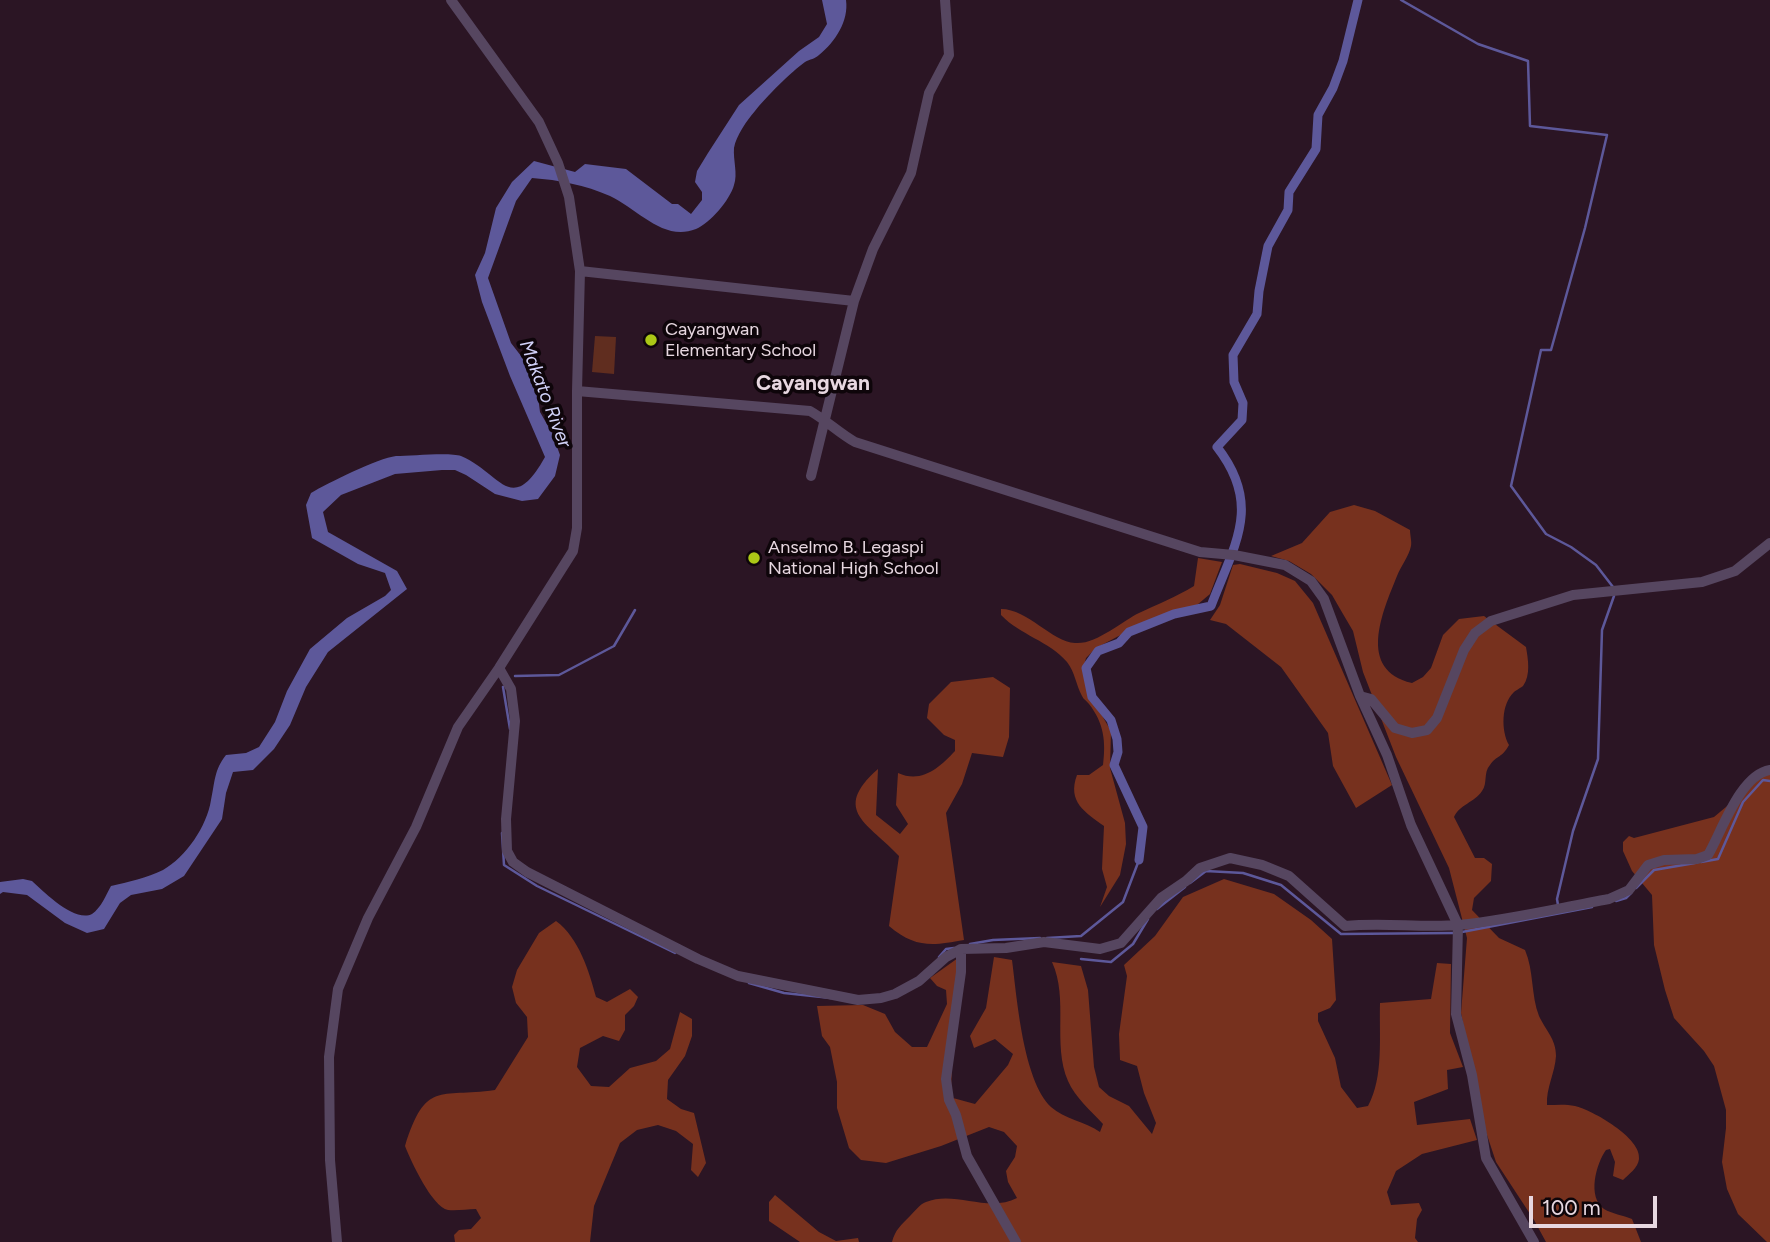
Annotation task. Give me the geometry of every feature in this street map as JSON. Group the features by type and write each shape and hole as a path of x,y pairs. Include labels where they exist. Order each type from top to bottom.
{"street":[{"path":"337,1242 330,1160 329,1057 338,989 368,918 416,827 458,727 573,551 577,528 580,271 569,197 558,163 539,122 451,0"},
{"path":"811,476 854,301 873,249 911,173 929,93 949,55 945,0"},
{"path":"580,271 854,301"},
{"path":"577,391 810,411 855,442 1200,552 1234,555 1285,565 1311,581 1324,599 1360,696 1387,755 1411,825 1458,925 1456,1014 1472,1075 1486,1158 1534,1242"},
{"path":"1360,696 1371,699 1395,728 1412,733 1427,730 1437,718 1464,650 1475,634 1491,621 1573,596 1702,582 1735,571 1770,543"},
{"path":"499,668 511,689 515,721 506,820 507,851 513,862 527,872 698,959 738,976 858,1000 895,994 919,981 946,957 961,949 1006,948 1044,942 1100,949 1121,943 1161,898 1200,868 1230,859 1262,865 1289,876 1345,926 1458,925 1609,899 1629,890 1648,865 1664,860 1697,859 1708,855 1744,789 1757,773 1770,770"},
{"path":"961,949 961,972 946,1079 949,1100 967,1156 1016,1242"}],"shaded area":[{"path":"822,0 846,0 845,16 840,30 825,50 805,62 779,85 745,123 734,148 736,176 732,191 719,210 701,226 684,232 662,228 610,196 552,180 532,178 516,201 488,278 511,343 535,374 540,412 560,455 555,476 538,499 522,501 495,494 455,470 395,474 341,495 323,512 328,532 397,571 407,589 328,652 306,687 290,725 274,749 253,770 233,772 222,819 184,876 162,889 131,895 120,903 104,929 87,933 65,923 27,895 3,892 0,894 0,882 23,879 32,881 60,905 85,916 98,908 111,886 151,875 172,864 194,840 205,820 222,761 226,755 246,753 259,747 275,722 287,691 310,649 347,618 391,590 385,573 358,564 312,538 306,505 311,493 366,466 396,456 461,456 514,488 523,485 533,475 545,457 510,376 482,302 475,275 485,253 496,208 512,182 534,161 575,172 585,164 626,169 672,204 678,204 691,214 702,200 702,192 695,182 697,171 708,153 739,105 799,51 819,37 827,24"},
{"path":"595,336 616,337 614,374 592,372"},
{"path":"1354,505 1375,511 1410,530 1410,550 1385,606 1378,638 1379,653 1384,666 1395,676 1412,683 1423,677 1431,668 1443,635 1459,619 1484,616 1526,647 1527,677 1523,686 1510,697 1505,710 1504,725 1509,745 1488,768 1482,791 1454,817 1475,858 1484,858 1492,864 1491,881 1474,898 1472,910 1499,938 1525,950 1528,958 1536,1008 1556,1050 1547,1105 1572,1105 1593,1113 1625,1134 1638,1151 1637,1165 1623,1180 1613,1176 1615,1162 1610,1149 1606,1150 1596,1172 1595,1189 1599,1204 1604,1209 1632,1219 1641,1242 1546,1242 1496,1162 1482,1120 1461,1013 1467,938 1449,868 1396,757 1363,672 1353,631 1332,595 1311,574 1289,561 1271,556 1302,543 1330,512"},
{"path":"1198,558 1222,562 1210,594 1197,605 1149,620 1096,648 1086,658 1083,669 1087,690 1111,731 1110,768 1125,823 1126,844 1120,875 1100,907 1107,887 1102,869 1104,826 1080,805 1074,792 1077,775 1089,775 1103,765 1104,741 1101,726 1094,711 1082,696 1067,662 1052,649 1009,622 1001,615 1001,609 1021,614 1066,641 1083,643 1194,586"},
{"path":"1240,564 1277,573 1295,581 1313,603 1392,785 1356,808 1333,766 1328,733 1281,667 1226,624 1210,620 1220,605 1233,565"},
{"path":"993,677 1010,688 1009,737 1003,757 972,753 962,784 946,813 964,940 933,944 916,942 889,926 899,856 860,816 856,807 857,796 864,783 878,769 876,815 900,834 908,824 896,805 898,773 907,776 923,775 937,768 955,751 955,740 944,735 927,718 929,704 951,682"},
{"path":"1770,774 1770,1242 1767,1242 1738,1214 1727,1189 1722,1162 1726,1110 1714,1066 1674,1018 1654,945 1652,895 1632,871 1623,851 1623,842 1629,836 1634,838 1714,817 1763,776"},
{"path":"1224,879 1274,894 1311,920 1332,939 1336,1000 1330,1008 1318,1013 1318,1021 1335,1058 1341,1087 1357,1108 1368,1106 1379,1069 1380,1003 1431,999 1437,963 1451,964 1450,1033 1463,1067 1447,1070 1448,1089 1414,1102 1417,1125 1470,1119 1477,1140 1422,1154 1396,1171 1387,1192 1391,1205 1419,1203 1422,1210 1417,1219 1415,1238 1418,1242 892,1242 901,1225 926,1202 948,1198 994,1203 1017,1198 1008,1182 1006,1171 1015,1157 1017,1146 1004,1132 989,1127 886,1163 861,1160 849,1148 837,1108 837,1082 830,1047 822,1036 817,1006 863,1005 885,1014 895,1032 912,1047 927,1047 947,1004 946,990 937,986 930,978 958,958 951,1087 953,1098 975,1104 1008,1065 1013,1054 995,1039 974,1048 970,1036 986,1008 994,957 1012,960 1023,1038 1041,1094 1056,1111 1100,1132 1103,1124 1079,1098 1068,1081 1061,1052 1059,991 1052,962 1081,966 1088,990 1094,1067 1099,1087 1109,1096 1129,1106 1152,1134 1156,1123 1137,1066 1120,1060 1119,1034 1127,976 1124,965 1155,936 1183,897"},
{"path":"556,921 577,946 596,997 607,1002 630,989 638,997 625,1015 625,1030 619,1041 603,1036 580,1048 577,1067 591,1086 609,1087 630,1068 656,1061 670,1049 680,1012 692,1019 692,1036 685,1056 668,1080 667,1099 681,1109 694,1113 706,1163 698,1177 691,1170 693,1144 676,1131 658,1125 637,1130 620,1143 594,1206 590,1242 455,1242 454,1235 459,1230 471,1229 481,1218 476,1209 448,1210 435,1201 405,1146 420,1111 436,1096 495,1090 528,1037 527,1017 516,1003 512,987 517,970 539,933"},
{"path":"775,1195 819,1232 836,1241 858,1238 859,1242 800,1242 769,1221 769,1202"}],"waterway":[{"path":"1139,860 1143,827 1114,765 1118,752 1117,739 1111,720 1092,697 1086,668 1098,651 1119,643 1129,632 1174,614 1211,606 1240,526 1239,488 1231,468 1217,447 1242,420 1243,403 1234,382 1233,355 1257,314 1268,246 1288,210 1289,192 1316,149 1318,115 1333,88 1343,61 1358,0"},
{"path":"1401,0 1478,44 1528,61 1530,126 1607,135 1585,228 1551,350 1541,350 1511,486 1546,534 1571,547 1596,565 1613,587"},
{"path":"1558,905 1557,899 1573,831 1598,759 1602,630 1614,596"},
{"path":"515,676 559,675 614,646 635,610"},
{"path":"503,687 510,729"},
{"path":"1701,862 1718,859 1743,802 1763,780 1770,781"},
{"path":"502,833 504,865 537,886 675,953"},
{"path":"1047,938 1081,936 1123,902 1139,860"},
{"path":"1636,888 1654,870 1695,863"},
{"path":"1190,883 1206,871 1243,873 1281,885 1341,934 1454,933"},
{"path":"1157,909 1185,887"},
{"path":"1616,901 1631,893"},
{"path":"1462,932 1592,907"},
{"path":"1081,959 1111,962 1133,944 1148,919"},
{"path":"970,944 1040,938"},
{"path":"939,957 946,949 954,948"},
{"path":"749,983 784,993 831,998"}],"place":[{"name":"Cayangwan Elementary School","path":"651,340"},
{"name":"Anselmo B. Legaspi National High School","path":"754,558"}],"district":[{"name":"Cayangwan","path":"813,384"}],"water label":[{"name":"Makato River","path":"545,394"}]}
